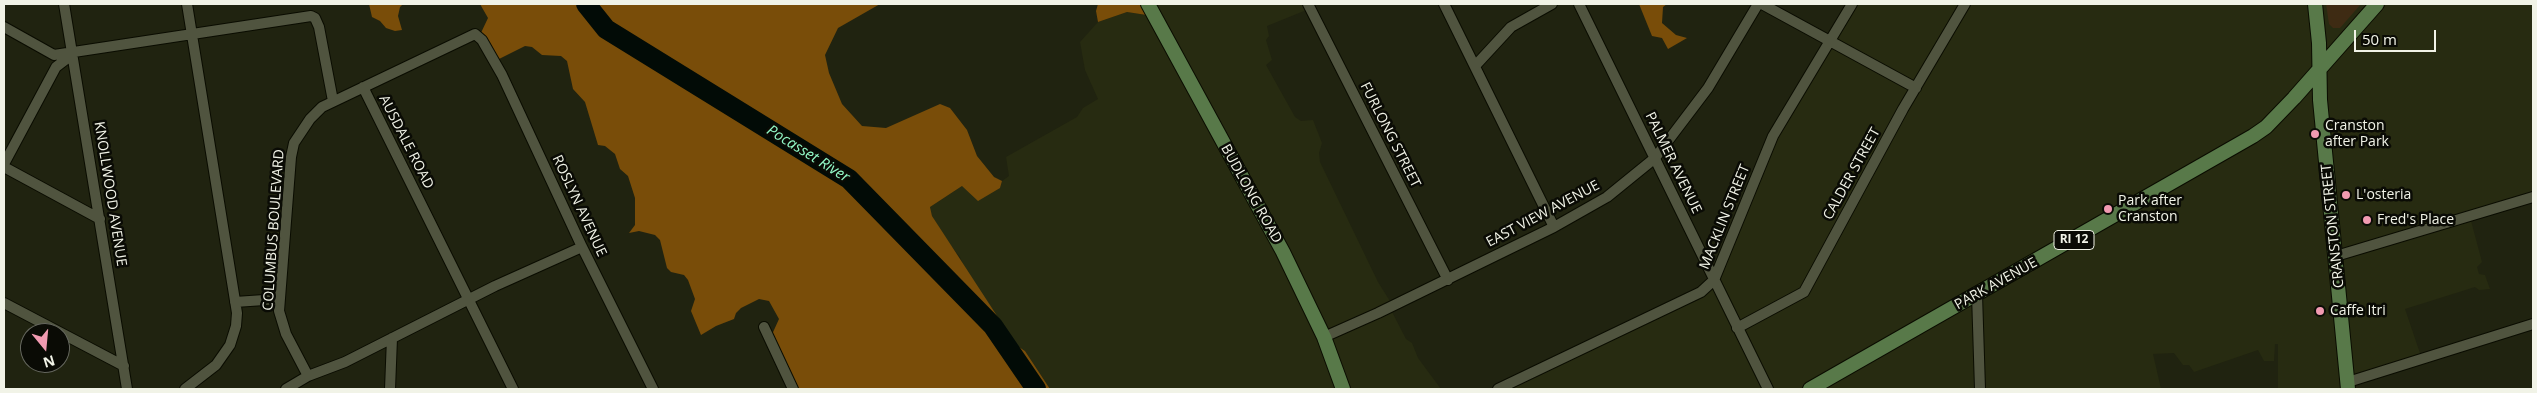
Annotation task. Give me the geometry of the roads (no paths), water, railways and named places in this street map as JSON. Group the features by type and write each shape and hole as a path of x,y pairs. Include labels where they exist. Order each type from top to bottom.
{"main road":[{"name":"BUDLONG ROAD","path":"1150,4 1283,252 1324,337 1343,389"},
{"name":"CRANSTON STREET","path":"2315,4 2320,67 2320,100 2348,386"},
{"name":"RI 12","path":"2320,67 2377,4"},
{"name":"PARK AVENUE","path":"1810,389 2253,136 2266,126 2294,98 2320,67"}],"street":[{"name":"KNOLLWOOD AVENUE","path":"64,4 127,389"},
{"path":"185,389 216,365 230,345 236,326 236,302 187,4"},
{"name":"FURLONG STREET","path":"1308,4 1448,280"},
{"path":"1444,4 1554,228"},
{"path":"1475,66 1511,26 1552,4"},
{"name":"PALMER AVENUE","path":"1579,4 1768,389"},
{"name":"EAST VIEW AVENUE","path":"1324,337 1448,280 1554,228 1606,197 1655,158 1708,88 1758,4"},
{"path":"1762,4 1916,88"},
{"name":"MACKLIN STREET","path":"1498,389 1701,292 1714,280 1774,136 1852,4"},
{"name":"CALDER STREET","path":"1737,328 1804,292 1916,88 1965,4"},
{"path":"4,26 54,55 307,16 316,18 333,101"},
{"name":"ROSLYN AVENUE","path":"363,87 465,37 475,34 479,36 502,75 582,247 653,389"},
{"path":"73,53 56,68 4,166 100,219"},
{"name":"AUSDALE ROAD","path":"333,101 363,87 512,389"},
{"name":"COLUMBUS BOULEVARD","path":"308,376 286,334 279,311 291,158 294,143 310,119 322,107 333,101"},
{"path":"2336,256 2533,197"},
{"path":"286,389 308,376 345,362 469,299 582,247"},
{"path":"1977,294 1980,389"},
{"path":"236,302 280,299"},
{"path":"4,303 124,366"},
{"path":"2348,386 2533,324"},
{"path":"764,327 792,389"},
{"path":"390,389 392,338"}],"waterway":[{"name":"Pocasset River","path":"586,4 606,29 849,179 993,326 1036,389"}],"place":[{"name":"Cranston after Park","path":"2315,134"},
{"name":"L'osteria","path":"2346,195"},
{"name":"Park after Cranston","path":"2108,209"},
{"name":"Fred's Place","path":"2367,220"},
{"name":"Caffe Itri","path":"2320,311"}]}
